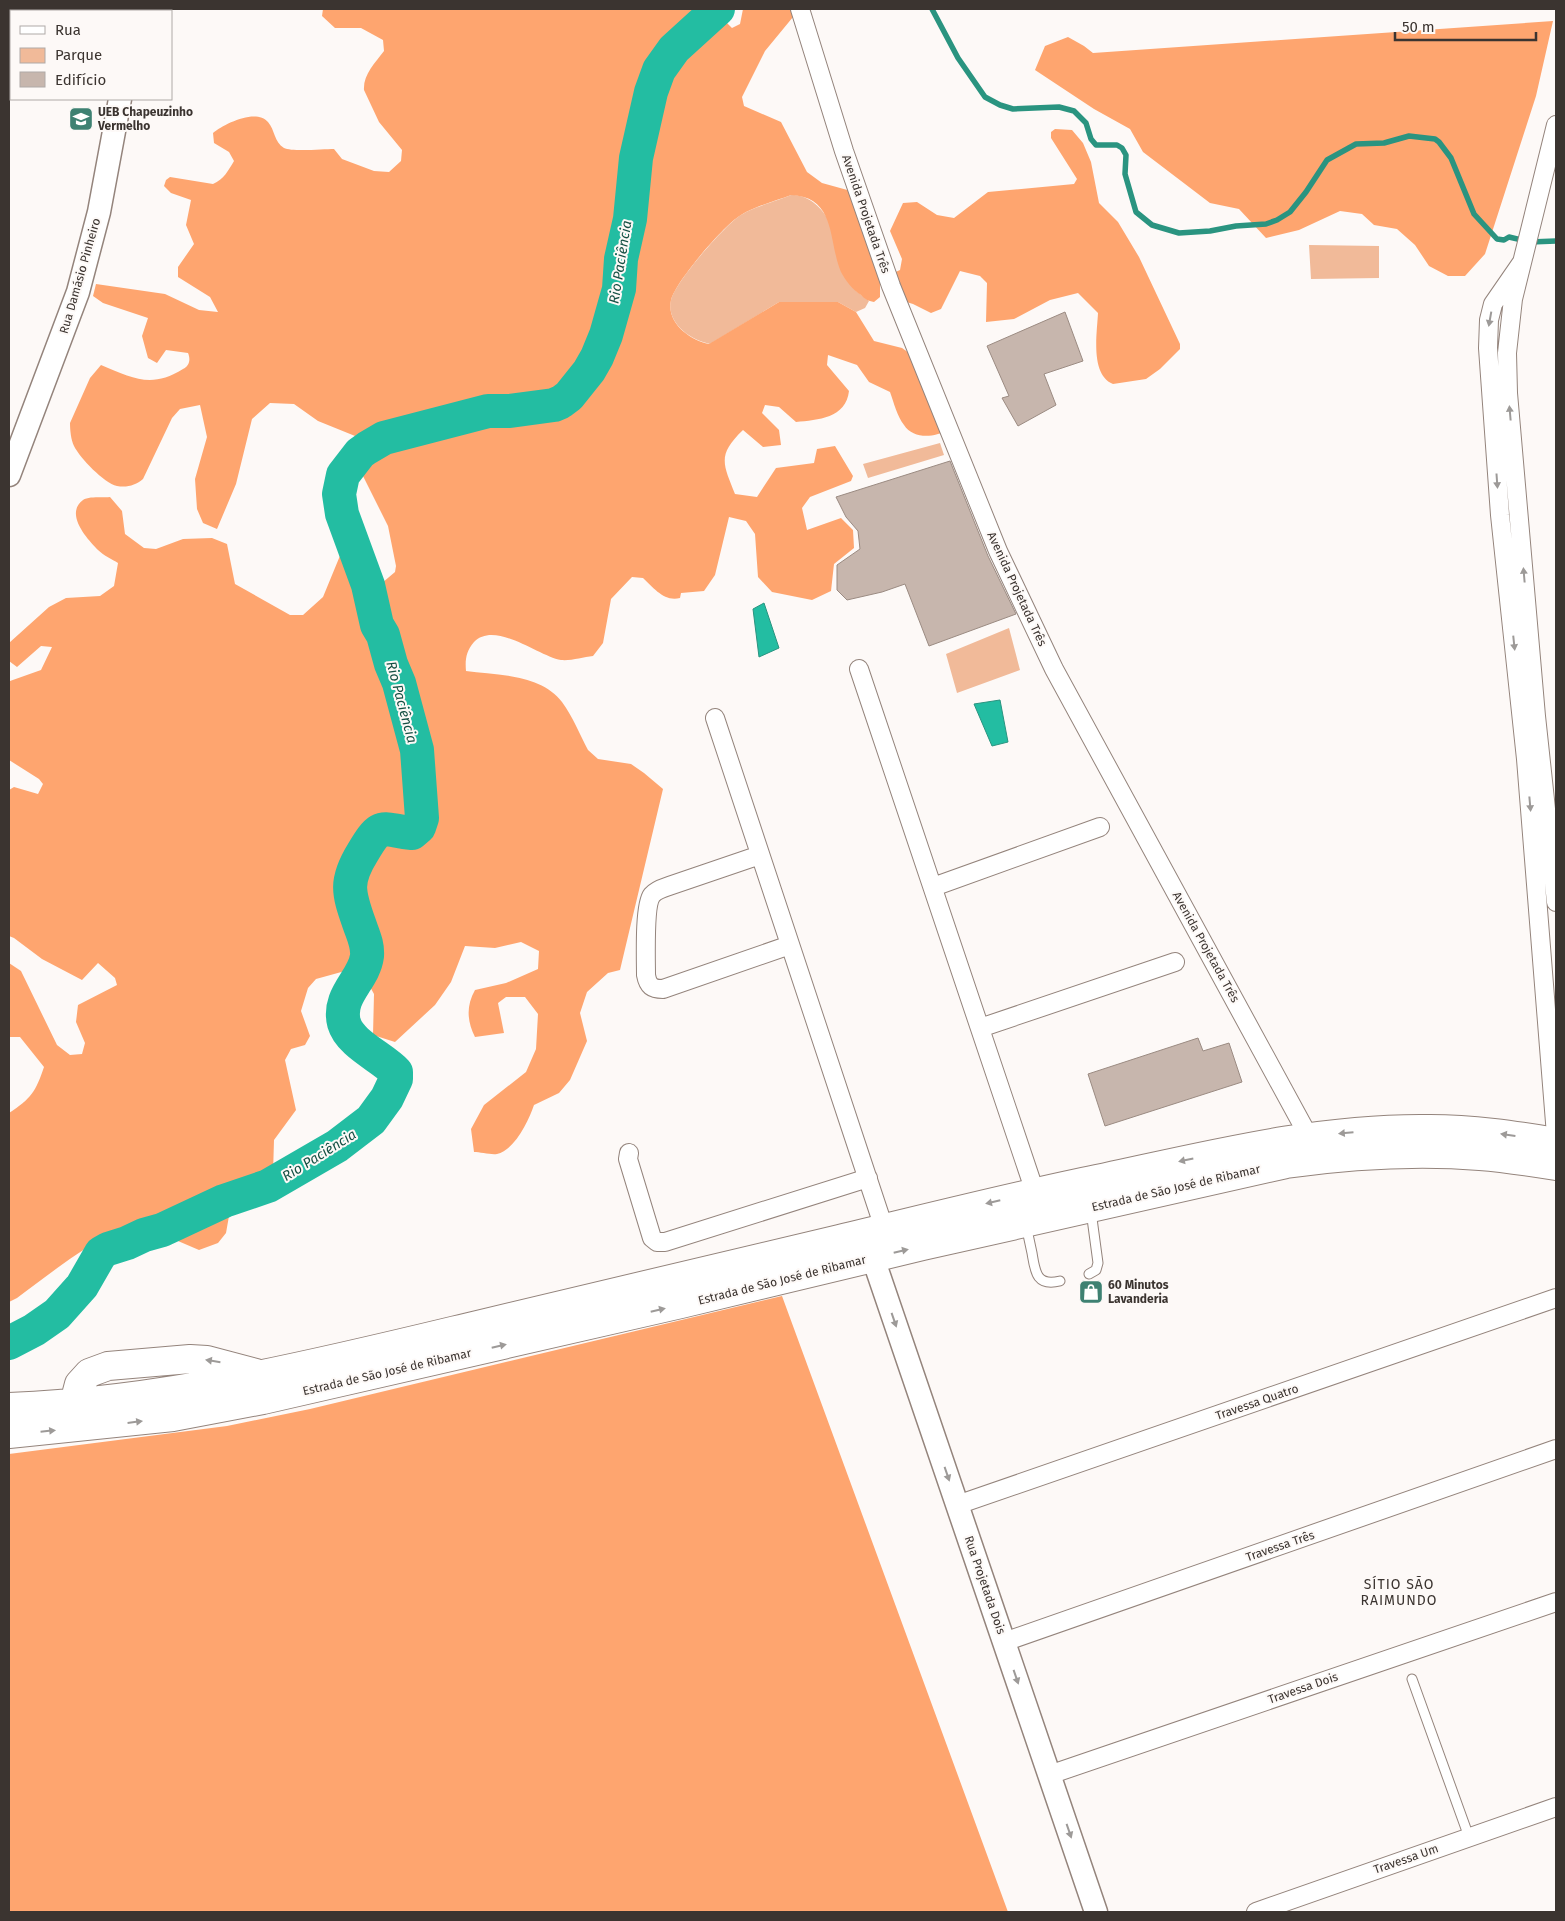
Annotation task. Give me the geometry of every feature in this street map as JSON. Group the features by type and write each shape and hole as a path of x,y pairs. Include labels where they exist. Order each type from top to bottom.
{"main road":[{"name":"Estrada de São José de Ribamar","path":"74,1403 76,1392 83,1378 98,1369 108,1366 190,1359 207,1360 260,1374 346,1356 1034,1192 1249,1147 1309,1137 1391,1129 1430,1129 1507,1134 1556,1142"},
{"name":"Estrada de São José de Ribamar","path":"9,1434 173,1417 263,1400 1253,1170 1332,1158 1432,1154 1481,1156 1556,1166"},
{"path":"9,1407 74,1403 86,1427"}],"street":[{"name":"Avenida Projetada Três","path":"800,9 844,151 891,286 1002,559 1054,668 1309,1137"},
{"name":"Rua Damásio Pinheiro","path":"9,475 78,292 99,212 120,100"},
{"path":"1529,716 1522,551 1508,393 1507,296 1522,262 1556,125"},
{"path":"1507,296 1493,304 1488,348 1504,552 1534,758 1548,921 1556,1136"},
{"path":"1504,552 1522,551"},
{"path":"859,669 1034,1192"},
{"path":"715,718 884,1228"},
{"path":"1534,758 1556,902"},
{"path":"933,887 1100,827"},
{"path":"760,855 658,890 651,896 648,908 646,975 648,984 654,989 663,989 790,945"},
{"path":"980,1028 1175,962"},
{"path":"629,1153 628,1159 652,1238 657,1242 665,1242 868,1178"},
{"name":"Rua Projetada Dois","path":"873,1258 1096,1912"},
{"name":"Travessa Quatro","path":"957,1505 1556,1298"},
{"name":"Travessa Três","path":"1004,1642 1556,1449"},
{"name":"Travessa Dois","path":"1049,1775 1556,1602"},
{"name":"Travessa Um","path":"1256,1912 1556,1807"}],"lane":[{"path":"1089,1274 1096,1270 1098,1263 1091,1208"},
{"path":"1026,1222 1036,1274 1041,1280 1050,1283 1060,1281"},
{"path":"1412,1678 1469,1837"}],"green space":[{"path":"791,195 808,199 821,209 828,219 856,291 869,301 865,308 856,312 838,302 779,302 710,344 695,339 681,329 672,316 671,300 690,269 711,244 738,217"},
{"path":"1309,245 1379,246 1379,278 1311,279"},
{"path":"940,443 944,455 868,478 863,464"},
{"path":"1009,628 1020,670 957,693 946,654"}],"shaded area":[{"path":"323,9 719,9 725,21 732,28 740,24 743,9 797,9 793,17 765,51 742,97 744,106 781,122 807,172 822,183 869,196 875,223 867,246 880,270 880,297 874,302 865,299 850,285 841,272 824,212 806,198 791,195 743,213 721,232 690,268 675,291 670,308 672,316 687,334 694,339 709,344 779,302 838,302 856,312 874,341 902,348 919,360 947,430 936,435 924,436 908,430 896,409 890,392 869,382 857,365 828,355 827,365 849,391 843,407 830,416 796,422 779,407 765,405 762,413 779,430 781,445 763,447 743,430 729,446 726,453 725,467 735,494 757,497 776,468 814,463 817,449 835,446 853,476 851,481 810,497 802,508 807,530 841,518 853,530 854,548 834,564 831,591 812,600 772,592 758,577 755,534 746,521 729,517 715,575 704,591 681,593 680,598 674,599 664,596 643,578 632,577 611,599 603,643 593,656 561,660 517,641 493,635 483,636 474,642 469,649 466,659 466,671 504,675 531,681 542,686 562,702 588,750 598,759 631,764 663,789 620,970 608,973 587,992 580,1013 587,1041 570,1080 559,1093 534,1105 525,1126 510,1147 497,1154 474,1152 471,1129 484,1105 526,1072 536,1049 538,1014 525,997 506,997 498,1003 504,1033 475,1037 470,1025 469,1008 475,990 506,983 538,969 539,951 521,942 495,948 465,946 451,982 435,1005 395,1042 373,1035 374,994 363,974 345,971 316,979 308,988 301,1011 310,1036 305,1045 291,1049 285,1060 296,1110 274,1140 273,1174 260,1188 232,1199 226,1233 218,1243 199,1250 171,1238 160,1218 140,1223 121,1230 84,1249 9,1302 9,1113 32,1094 44,1067 20,1037 9,1037 9,963 21,971 57,1045 70,1055 82,1054 85,1043 76,1022 78,1005 117,985 115,978 98,963 82,980 42,959 9,936 9,790 14,787 38,794 43,784 39,779 9,760 9,683 41,670 52,647 41,646 17,667 9,661 9,643 49,607 66,598 100,596 114,586 118,563 100,552 84,533 77,519 76,512 78,506 86,499 110,497 122,511 125,534 144,548 156,549 183,539 212,538 227,544 235,584 290,615 303,615 323,597 344,546 382,583 395,572 396,566 388,526 363,476 365,452 360,438 318,421 294,404 270,403 252,419 236,484 217,529 203,523 197,509 195,479 207,437 200,405 180,409 172,418 143,479 128,486 121,487 112,484 93,469 81,457 74,446 70,432 70,423 90,378 101,365 133,377 151,380 172,375 185,368 189,360 188,353 166,350 157,363 148,358 142,336 148,318 103,303 93,296 96,284 165,294 199,310 218,312 210,297 178,277 178,267 194,244 186,225 191,200 171,193 164,186 166,180 170,177 213,184 223,177 234,161 229,152 214,143 213,133 240,119 248,117 263,118 268,122 278,143 284,148 301,150 334,149 342,159 374,171 389,172 401,161 402,150 379,122 364,90 365,79 384,51 383,40 361,28 335,28 322,16"},
{"path":"1553,21 1536,96 1485,254 1465,276 1448,276 1429,266 1415,245 1397,229 1374,225 1362,214 1340,211 1299,230 1266,238 1239,209 1210,203 1143,152 1130,129 1094,109 1035,70 1045,46 1068,37 1093,53"},
{"path":"1055,129 1072,130 1083,143 1091,162 1099,203 1118,222 1139,257 1180,344 1180,349 1160,369 1146,379 1113,384 1106,379 1101,372 1096,353 1098,313 1078,293 1050,300 1014,319 986,322 987,283 980,276 960,271 941,309 931,313 913,304 890,297 889,275 900,270 902,259 890,231 903,203 917,202 937,215 954,218 988,192 1074,184 1077,179 1051,138 1051,132"},
{"path":"764,603 779,648 759,657 753,609"},
{"path":"1000,700 1008,742 992,746 974,704"},
{"path":"782,1296 1008,1912 9,1912 9,1454 227,1426 310,1409"}],"building":[{"path":"1065,312 1083,361 1044,374 1056,405 1018,426 1002,398 1009,396 987,346"},
{"path":"950,461 988,556 1016,614 929,646 905,584 882,592 847,600 837,590 837,565 860,549 858,531 846,517 836,497"},
{"path":"1198,1038 1203,1051 1229,1043 1242,1082 1105,1126 1088,1074"}],"waterway":[{"name":"Rio Paciência","path":"9,1343 34,1330 57,1314 82,1286 101,1253 144,1235 162,1230 224,1201 268,1186 337,1146 371,1120 387,1098 396,1079 396,1072 359,1044 347,1031 344,1023 344,1004 365,965 367,956 366,943 352,903 350,887 357,862 374,835 383,829 412,833 419,827 422,818 417,750 399,683 391,664 383,635 377,625 368,585 342,514 339,494 343,475 360,453 384,438 488,411 510,411 554,405 569,396 589,371 597,357 606,335 619,289 621,259 630,219 636,158 651,92 659,70 674,49 718,9"},
{"path":"932,9 958,58 985,97 1013,109 1059,107 1074,111 1086,123 1091,139 1096,145 1117,145 1122,148 1126,155 1125,174 1136,212 1152,225 1179,233 1266,224 1290,212 1327,160 1356,144 1384,143 1409,136 1435,139 1439,142 1451,158 1474,214 1497,239 1504,240 1509,237 1530,242 1556,241"}],"place":[{"name":"UEB Chapeuzinho Vermelho","path":"81,119"},
{"name":"60 Minutos Lavanderia","path":"1091,1292"}],"district":[{"name":"SÍTIO SÃO RAIMUNDO","path":"1399,1592"}]}
